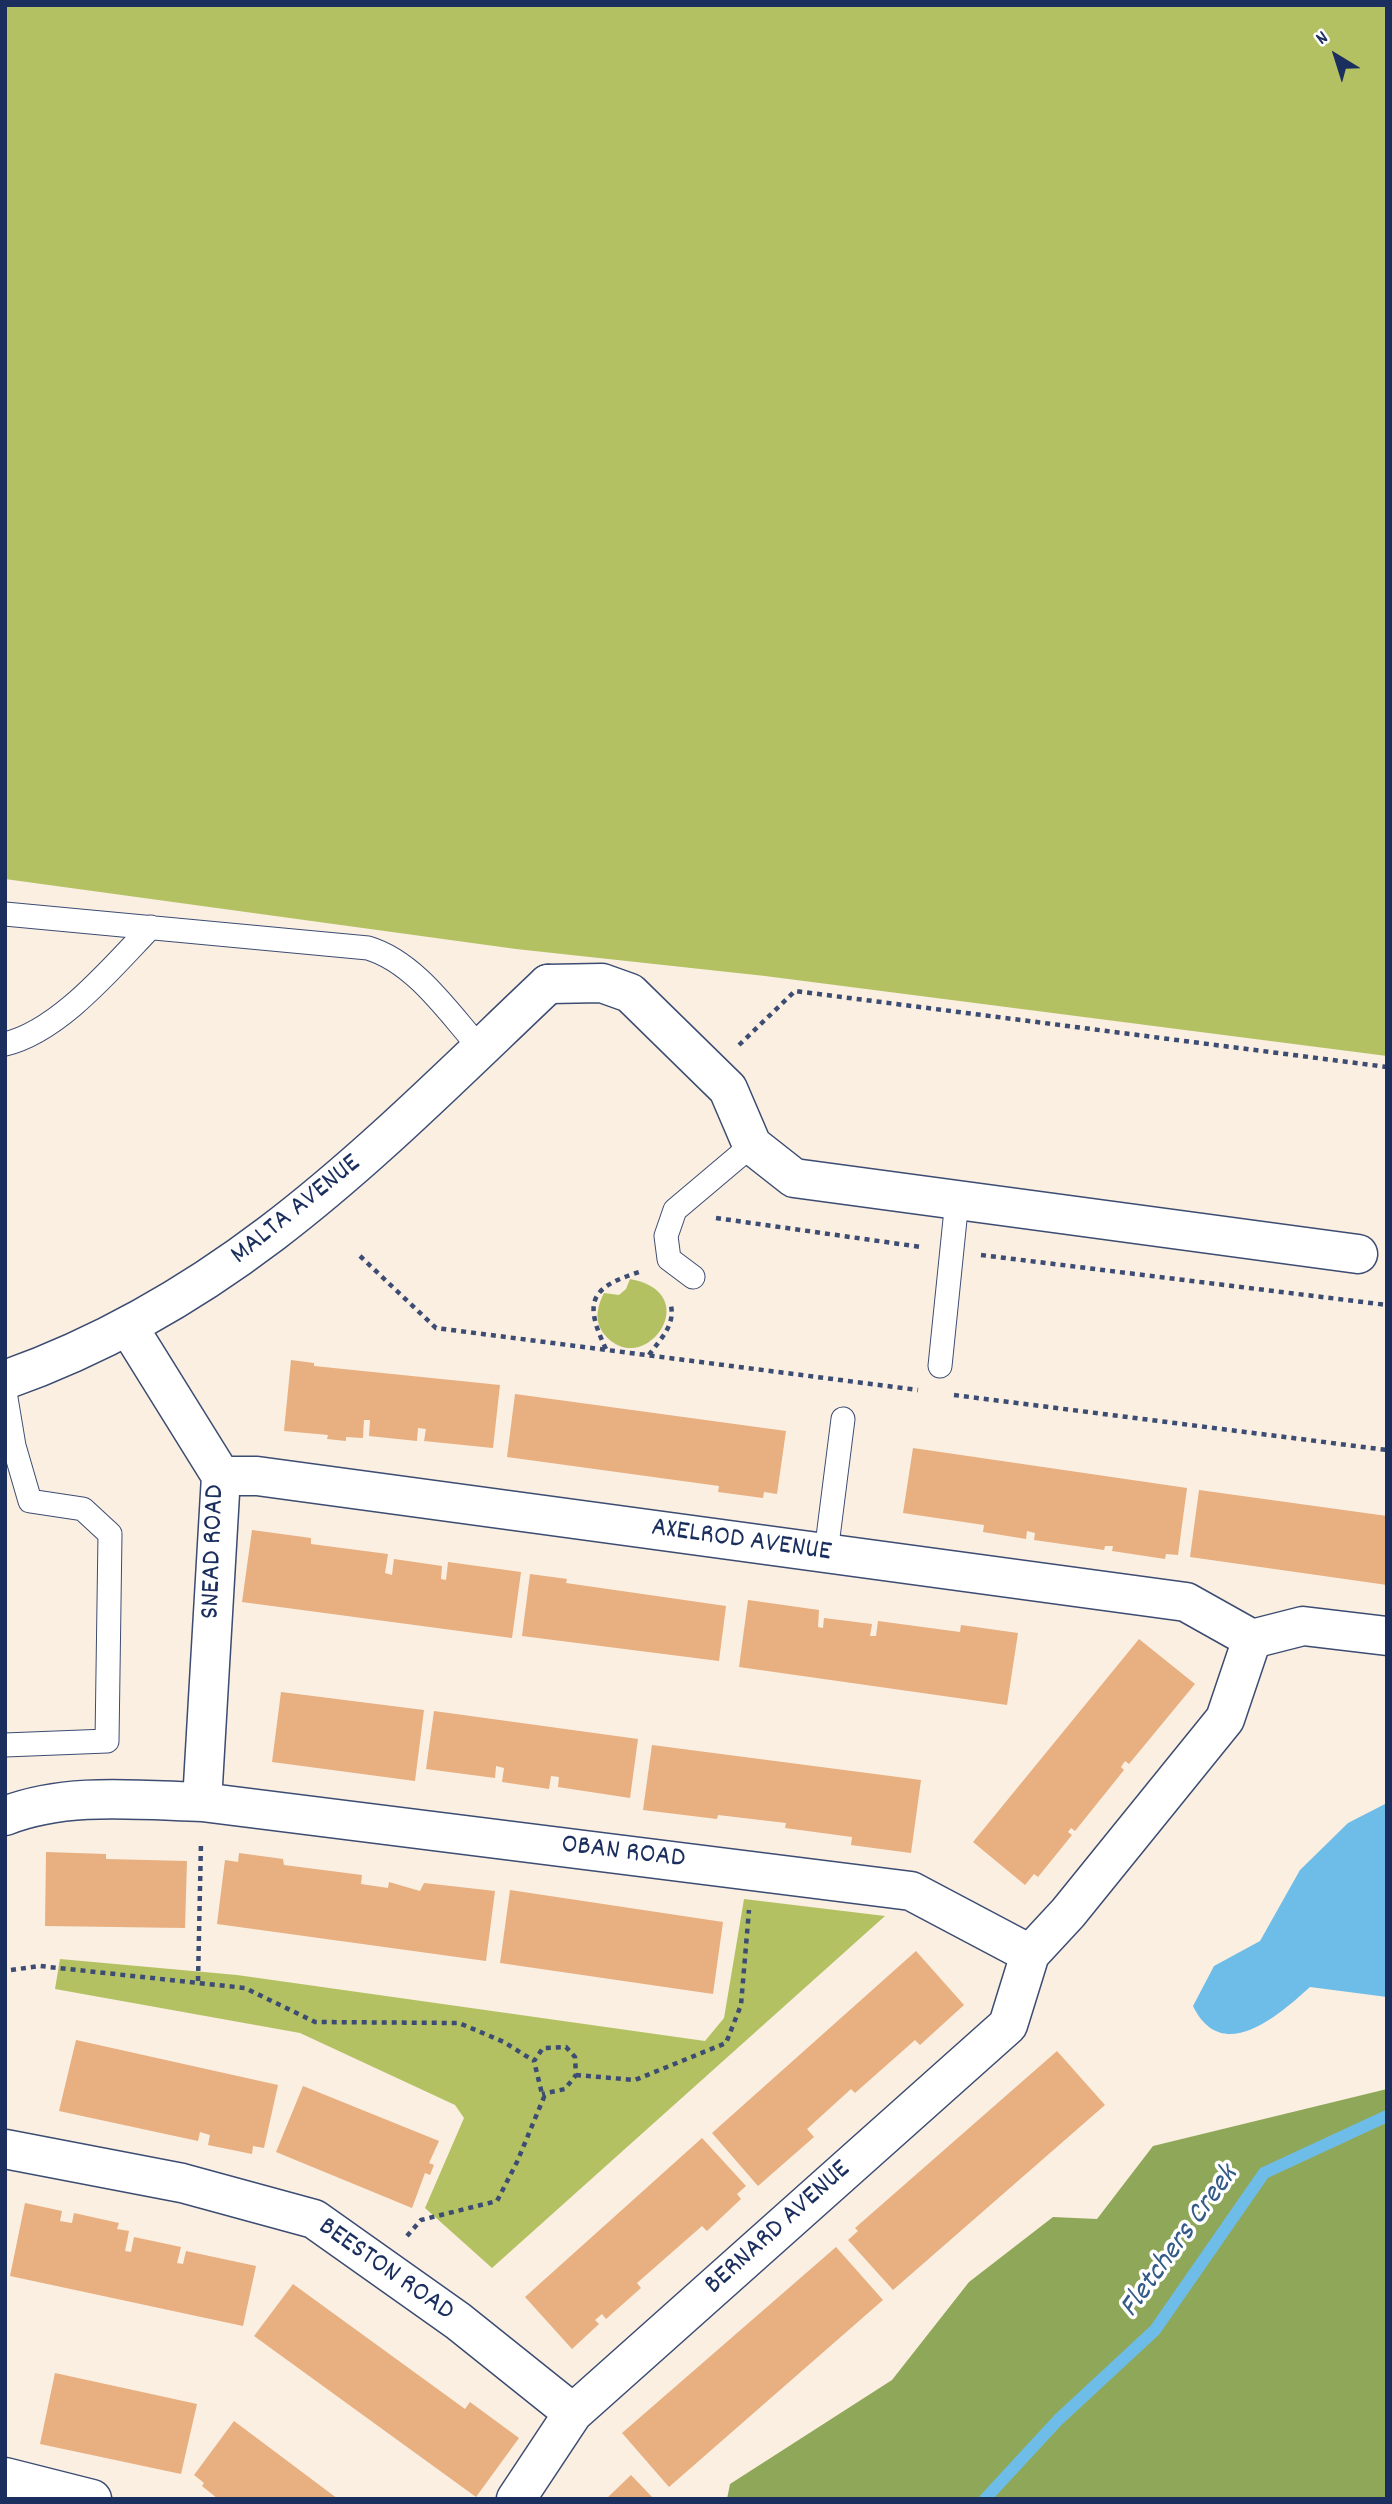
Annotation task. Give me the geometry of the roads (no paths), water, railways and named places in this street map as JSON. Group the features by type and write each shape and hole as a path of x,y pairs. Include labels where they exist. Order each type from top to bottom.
{"street":[{"name":"MALTA AVENUE","path":"5,1380 58,1362 129,1328 235,1263 313,1203 548,984 602,983 629,993 728,1089 752,1145"},
{"path":"752,1145 794,1178 1358,1254"},
{"name":"SNEAD ROAD","path":"129,1328 221,1476 202,1817"},
{"name":"AXELROD AVENUE","path":"221,1476 257,1476 1186,1602 1252,1639"},
{"path":"1030,1954 1068,1913 1225,1719 1252,1639 1303,1626 1387,1636"},
{"name":"OBAN ROAD","path":"5,1816 42,1805 95,1800 202,1817 911,1891 1030,1954"},
{"name":"BERNARD AVENUE","path":"516,2499 573,2413 1008,2025 1030,1954"},
{"name":"BEESTON ROAD","path":"5,2149 182,2183 314,2219 458,2320 573,2413"},
{"path":"5,2477 92,2499"}],"lane":[{"path":"5,914 378,951 411,973 481,1048"},
{"path":"5,1044 18,1041 76,1004 151,927"},
{"path":"693,1277 670,1259 666,1236 675,1210 752,1145"},
{"path":"940,1366 957,1200"},
{"path":"5,1392 14,1446 30,1501 83,1509 110,1534 107,1741 5,1745"},
{"path":"827,1553 843,1419"}],"water":[{"path":"1387,1803 1387,1997 1310,1987 1283,2010 1251,2030 1235,2034 1219,2032 1205,2024 1193,2006 1214,1966 1260,1941 1300,1870 1348,1823"}],"waterway":[{"name":"Fletchers Creek","path":"985,2499 1058,2420 1155,2330 1264,2173 1387,2116"}]}
